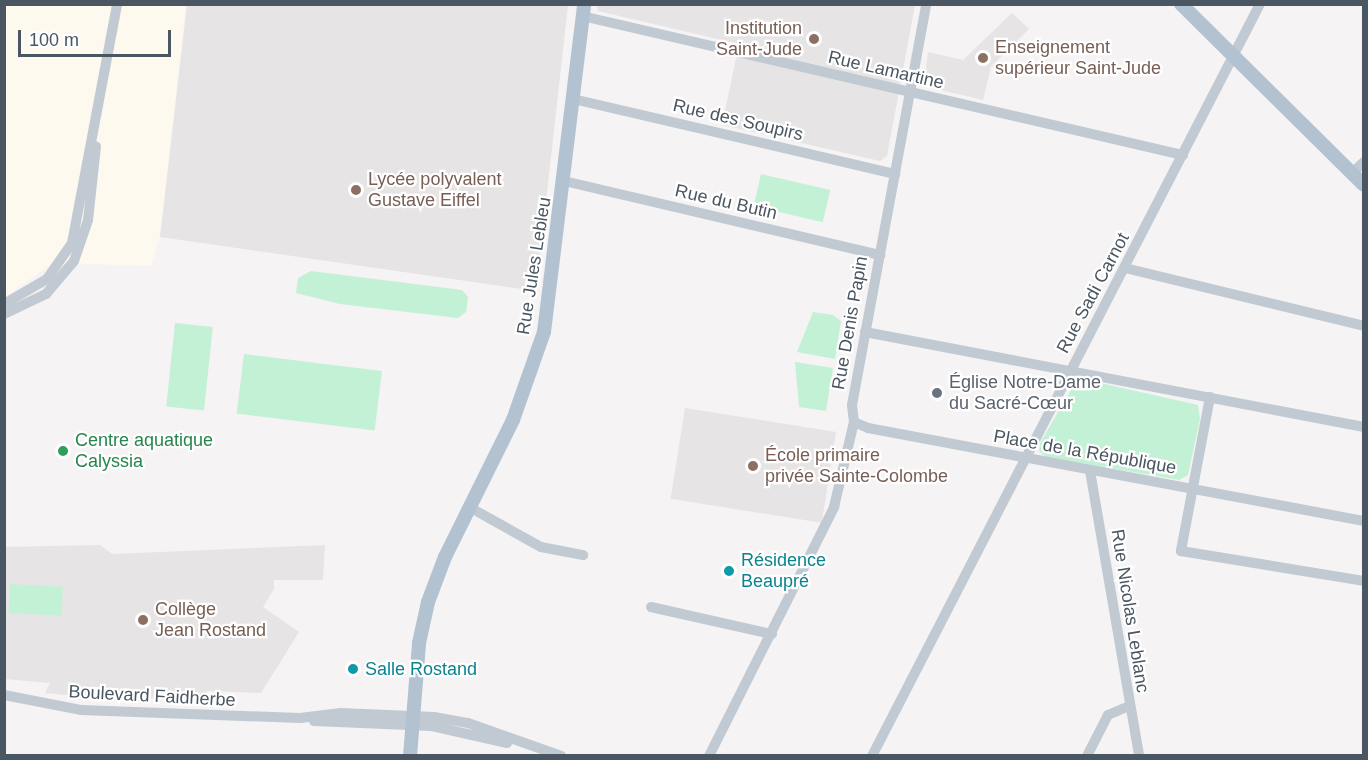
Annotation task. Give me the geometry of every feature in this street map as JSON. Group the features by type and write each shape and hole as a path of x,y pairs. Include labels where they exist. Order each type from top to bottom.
{"main road":[{"path":"1181,4 1364,185"},
{"name":"Rue Jules Lebleu","path":"410,756 417,721 434,583 513,420 540,346 551,295 583,10"},
{"name":"Rue Jules Lebleu","path":"417,721 418,756"}],"street":[{"path":"4,304 47,279 69,249 78,221 117,4"},
{"name":"Rue Denis Papin","path":"709,756 830,520 854,422 851,412 926,4"},
{"name":"Rue Sadi Carnot","path":"872,756 1260,4"},
{"name":"Rue Lamartine","path":"583,10 910,92 1183,155"},
{"name":"Rue des Soupirs","path":"573,99 895,174"},
{"path":"4,314 46,294 65,274 80,248 93,188 99,106"},
{"path":"1352,173 1364,162"},
{"name":"Rue du Butin","path":"564,181 880,255"},
{"path":"1125,268 1364,326"},
{"path":"866,332 1364,427"},
{"name":"Place de la République","path":"854,422 868,428 1193,489 1210,398"},
{"name":"Rue Nicolas Leblanc","path":"1090,471 1139,756"},
{"path":"1364,521 1193,489 1181,551 1364,581"},
{"path":"470,507 541,546 583,555"},
{"path":"651,607 772,634"},
{"name":"Boulevard Faidherbe","path":"4,695 68,709 300,718 335,713 417,721 561,756"},
{"path":"1086,756 1108,715 1129,706"}],"shaded area":[{"path":"596,4 915,5 887,156 880,161 722,125 739,44 598,11"},
{"path":"5,5 186,5 160,237 151,266 53,263 5,297"},
{"name":"Lycée polyvalent Gustave Eiffel","path":"187,5 568,5 536,291 160,237"},
{"name":"Enseignement supérieur Saint-Jude","path":"1012,13 1029,29 991,67 983,100 924,86 928,52 963,60"},
{"name":"École primaire privée Sainte-Colombe","path":"685,408 836,432 822,523 671,499"},
{"name":"Collège Jean Rostand","path":"100,545 112,554 325,545 323,580 274,580 274,589 263,607 299,632 261,693 208,691 200,700 67,695 45,693 50,683 5,679 4,547"}],"green space":[{"path":"761,174 830,190 823,222 754,206"},
{"path":"311,271 462,290 468,297 466,312 458,318 340,304 296,293 298,278"},
{"path":"813,312 833,315 841,321 835,359 797,352"},
{"path":"175,323 213,327 204,411 166,407"},
{"path":"244,354 382,371 375,430 237,414"},
{"path":"795,362 833,368 826,411 799,407"},
{"path":"1078,378 1198,405 1200,419 1188,475 1179,480 1046,457 1039,451 1040,443"},
{"path":"10,584 63,587 61,616 8,613"}],"place":[{"name":"Institution Saint-Jude","path":"814,39"},
{"name":"Enseignement supérieur Saint-Jude","path":"983,58"},
{"name":"Lycée polyvalent Gustave Eiffel","path":"356,190"},
{"name":"Église Notre-Dame du Sacré-Cœur","path":"937,393"},
{"name":"Centre aquatique Calyssia","path":"63,451"},
{"name":"École primaire privée Sainte-Colombe","path":"753,466"},
{"name":"Résidence Beaupré","path":"729,571"},
{"name":"Collège Jean Rostand","path":"143,620"},
{"name":"Salle Rostand","path":"353,669"}]}
